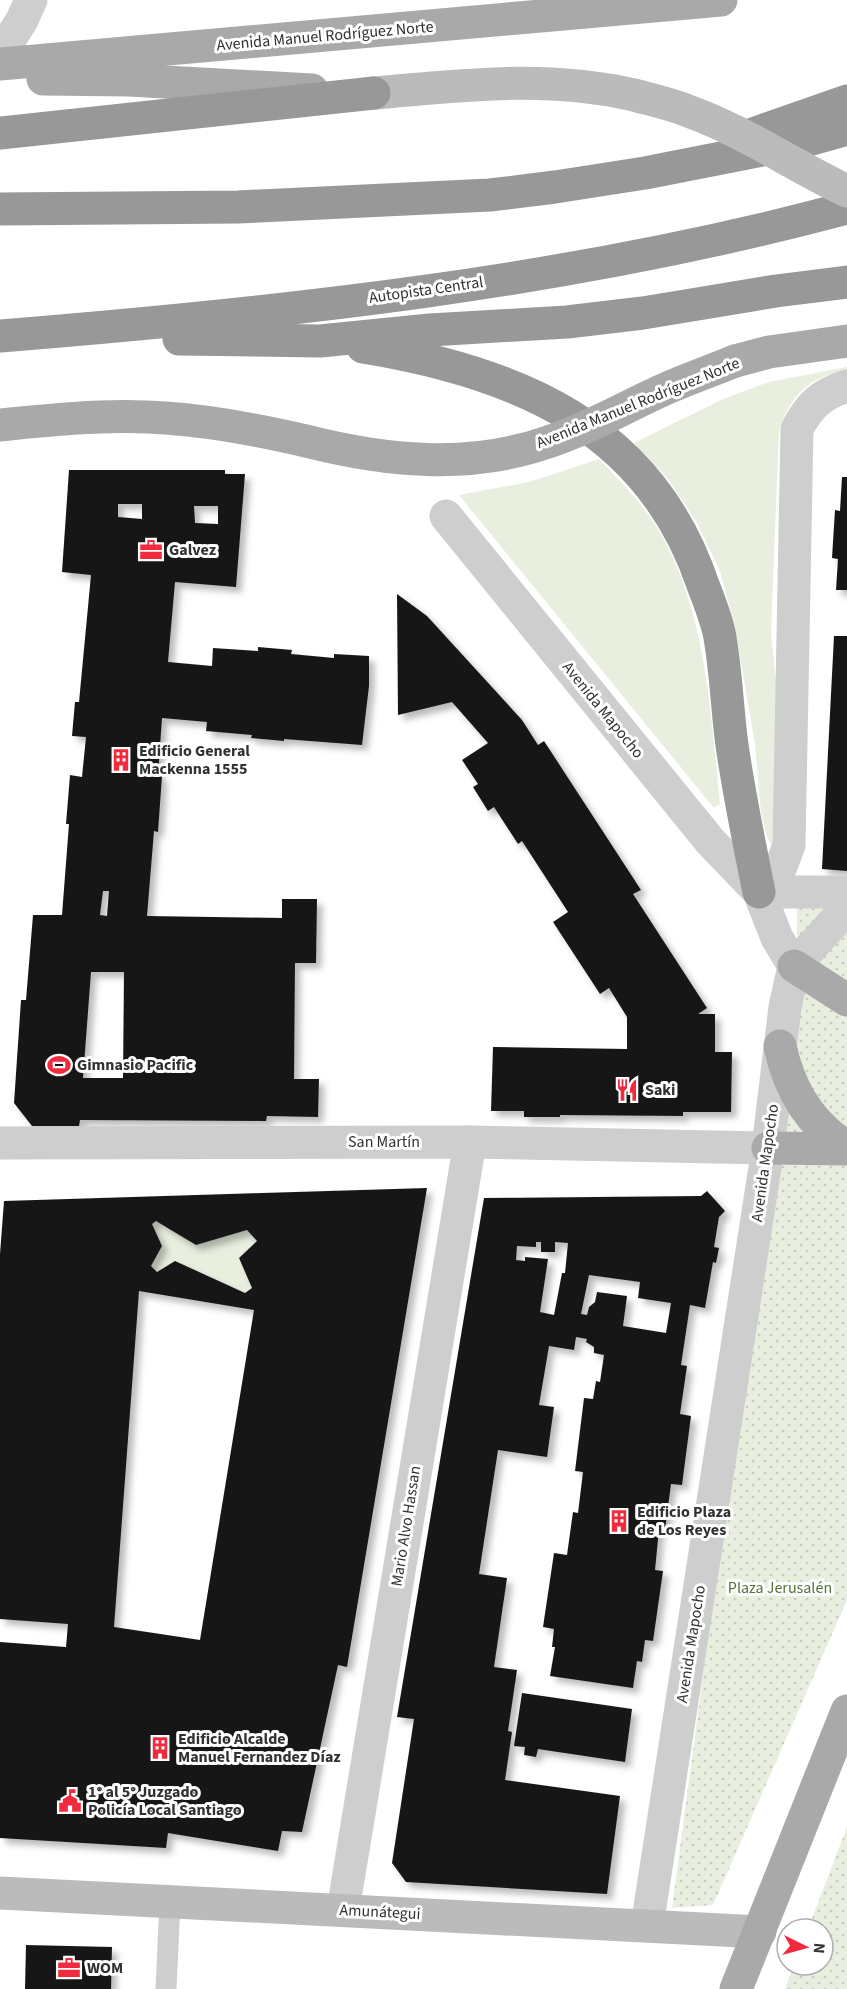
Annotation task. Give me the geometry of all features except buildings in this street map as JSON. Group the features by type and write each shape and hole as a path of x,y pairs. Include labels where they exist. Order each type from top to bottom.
{"highway":[{"path":"0,133 374,93"},
{"path":"645,173 847,100"},
{"path":"0,209 238,207 501,194 645,173 798,143 847,129"},
{"name":"Autopista Central","path":"0,336 156,323 321,305 456,286 675,249 785,225 847,208"},
{"path":"0,336 320,340 430,330 589,320 847,282"},
{"path":"320,340 425,359 511,385 536,396 568,414 620,452 662,499 694,556 718,632 732,746 759,892"}],"main road":[{"name":"Avenida Manuel Rodríguez Norte","path":"0,64 721,0"},
{"path":"0,79 129,80 374,93 456,85 525,82 571,84 634,95 688,111 727,128 847,191"},
{"name":"Avenida Manuel Rodríguez Norte","path":"0,425 61,419 147,417 245,428 350,452 390,458 440,460 478,458 515,452 548,442 665,389 735,361 769,352 847,341"},
{"path":"794,966 847,1000"},
{"path":"780,1046 789,1080 806,1111 819,1126 847,1148"},
{"path":"768,1148 847,1148"},
{"path":"736,1989 847,1711"},
{"name":"Amunátegui","path":"0,1893 760,1932"}],"street":[{"path":"0,55 17,29 31,0"},
{"path":"759,892 780,869 789,845 797,429 806,412 820,399 847,386"},
{"name":"Avenida Mapocho","path":"446,516 710,842 759,892 777,938 794,966 784,1007 768,1148 647,1926"},
{"path":"759,892 847,892"},
{"path":"794,966 847,908"},
{"name":"San Martín","path":"0,1143 470,1142 768,1148"},
{"name":"Mario Alvo Hassan","path":"343,1910 470,1142"}],"lane":[{"path":"166,1989 170,1902"}],"green space":[{"path":"847,367 847,371 822,377 803,389 789,407 779,430 771,633 780,721 776,855 767,837 761,812 755,744 735,627 720,571 697,523 668,479 634,443 723,399 769,382"},
{"path":"599,459 652,519 674,561 687,594 697,628 709,698 720,804 714,808 459,495 529,482"},
{"name":"Plaza Jerusalén","path":"847,887 847,1600 713,1905 672,1908 797,971 797,891"},
{"path":"156,1221 196,1245 247,1230 257,1241 239,1258 252,1288 245,1293 175,1262 157,1272 151,1266 162,1246 152,1224"},
{"path":"847,1827 847,1989 785,1989 790,1977 835,1977 835,1917 813,1917"}],"place":[{"name":"Galvez","path":"151,550"},
{"name":"Edificio General Mackenna 1555","path":"121,760"},
{"name":"Gimnasio Pacific","path":"59,1065"},
{"name":"Saki","path":"627,1090"},
{"name":"Edificio Plaza de Los Reyes","path":"619,1521"},
{"name":"Edificio Alcalde Manuel Fernandez Díaz","path":"160,1748"},
{"name":"1° al 5° Juzgado Policía Local Santiago","path":"70,1801"},
{"name":"WOM","path":"69,1968"}]}
